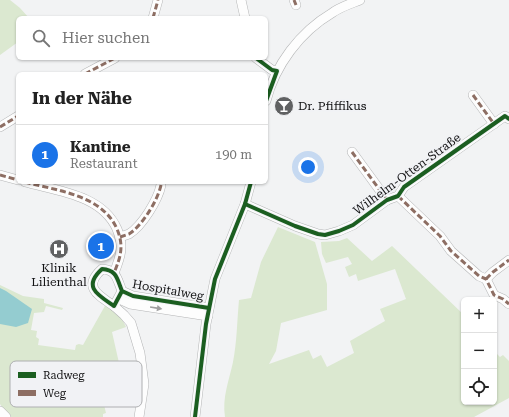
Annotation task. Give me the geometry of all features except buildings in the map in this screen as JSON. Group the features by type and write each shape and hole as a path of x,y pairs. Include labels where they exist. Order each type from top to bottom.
{"street":[{"path":"154,16 158,0"},
{"path":"241,0 245,16"},
{"path":"268,96 277,72 294,45 320,20 344,6 360,0"},
{"path":"89,72 111,60"},
{"path":"259,60 277,72"},
{"path":"473,95 494,124"},
{"name":"Wilhelm-Otten-Straße","path":"245,204 295,226 318,234 325,235 339,232 353,225 386,200 398,196 404,187 505,116 509,119"},
{"path":"0,127 16,117"},
{"name":"Wilhelm-Otten-Straße","path":"352,152 386,200"},
{"path":"0,175 16,179"},
{"path":"33,184 92,202 104,210 113,220 120,237 122,248 120,259 114,273"},
{"path":"195,417 208,312 215,279 245,204 250,184"},
{"path":"120,237 129,234 148,213 158,196 161,185"},
{"path":"398,196 440,236 450,251 479,276 486,279"},
{"path":"486,279 509,260"},
{"name":"Hospitalweg","path":"118,299 114,273 109,270 102,269 95,275 92,285 93,290 130,304 208,312"},
{"path":"486,279 491,297"},
{"path":"497,298 503,299 509,304"},
{"path":"118,299 124,315 130,323 142,361"},
{"path":"142,362 144,372 142,397"},
{"path":"139,417 141,407"},
{"path":"0,410 6,417"}],"green space":[{"path":"0,0 10,0 27,16 16,16 16,43 0,55"},
{"path":"278,227 315,242 327,284 327,310 281,323 276,351 269,364 309,350 313,359 321,355 327,367 354,353 350,341 385,321 380,309 406,299 395,269 358,281 356,274 349,277 345,267 352,264 348,257 326,263 322,254 321,242 339,241 347,238 372,261 392,246 461,312 461,405 496,405 474,417 225,417 224,403 233,362 239,300 251,298 261,262"},
{"path":"0,285 23,296 44,299 44,303 63,308 62,310 46,306 44,312 34,313 31,330 37,331 36,337 39,339 38,345 75,350 76,345 83,345 106,304 122,319 126,327 112,332 119,361 10,361 10,407 105,407 106,413 103,414 103,417 0,417 2,407 0,404"},
{"path":"497,354 500,357 503,355 509,361 509,398 497,405"}],"water":[{"path":"0,288 32,309 28,323 16,327 0,324"}],"marked path":[{"path":"154,16 158,0"},
{"path":"294,0 296,5"},
{"path":"89,72 111,60"},
{"path":"473,95 494,124"},
{"path":"0,127 16,117"},
{"path":"352,152 387,200"},
{"path":"0,175 16,179"},
{"path":"33,184 78,196 101,209 110,218 117,229 121,246 120,256 114,273"},
{"path":"120,237 129,234 144,219 157,198 161,185"},
{"path":"398,196 440,236 451,251 479,276 486,279 494,295 503,299 509,304"},
{"path":"486,279 509,260"}],"cycle path":[{"path":"259,60 272,70 277,71 268,96"},
{"path":"245,204 295,226 318,234 325,235 339,231 353,225 387,200 398,196 404,187 505,116 509,119"},
{"path":"195,417 206,324 215,279 245,204 250,184"},
{"path":"122,291 114,306 94,290 93,281 102,269 107,270 114,273 122,291 133,296 209,308"}],"place":[{"name":"Dr. Pfiffikus","path":"284,106"},
{"name":"Kantine","path":"101,246"},
{"name":"Klinik Lilienthal","path":"59,249"}]}
